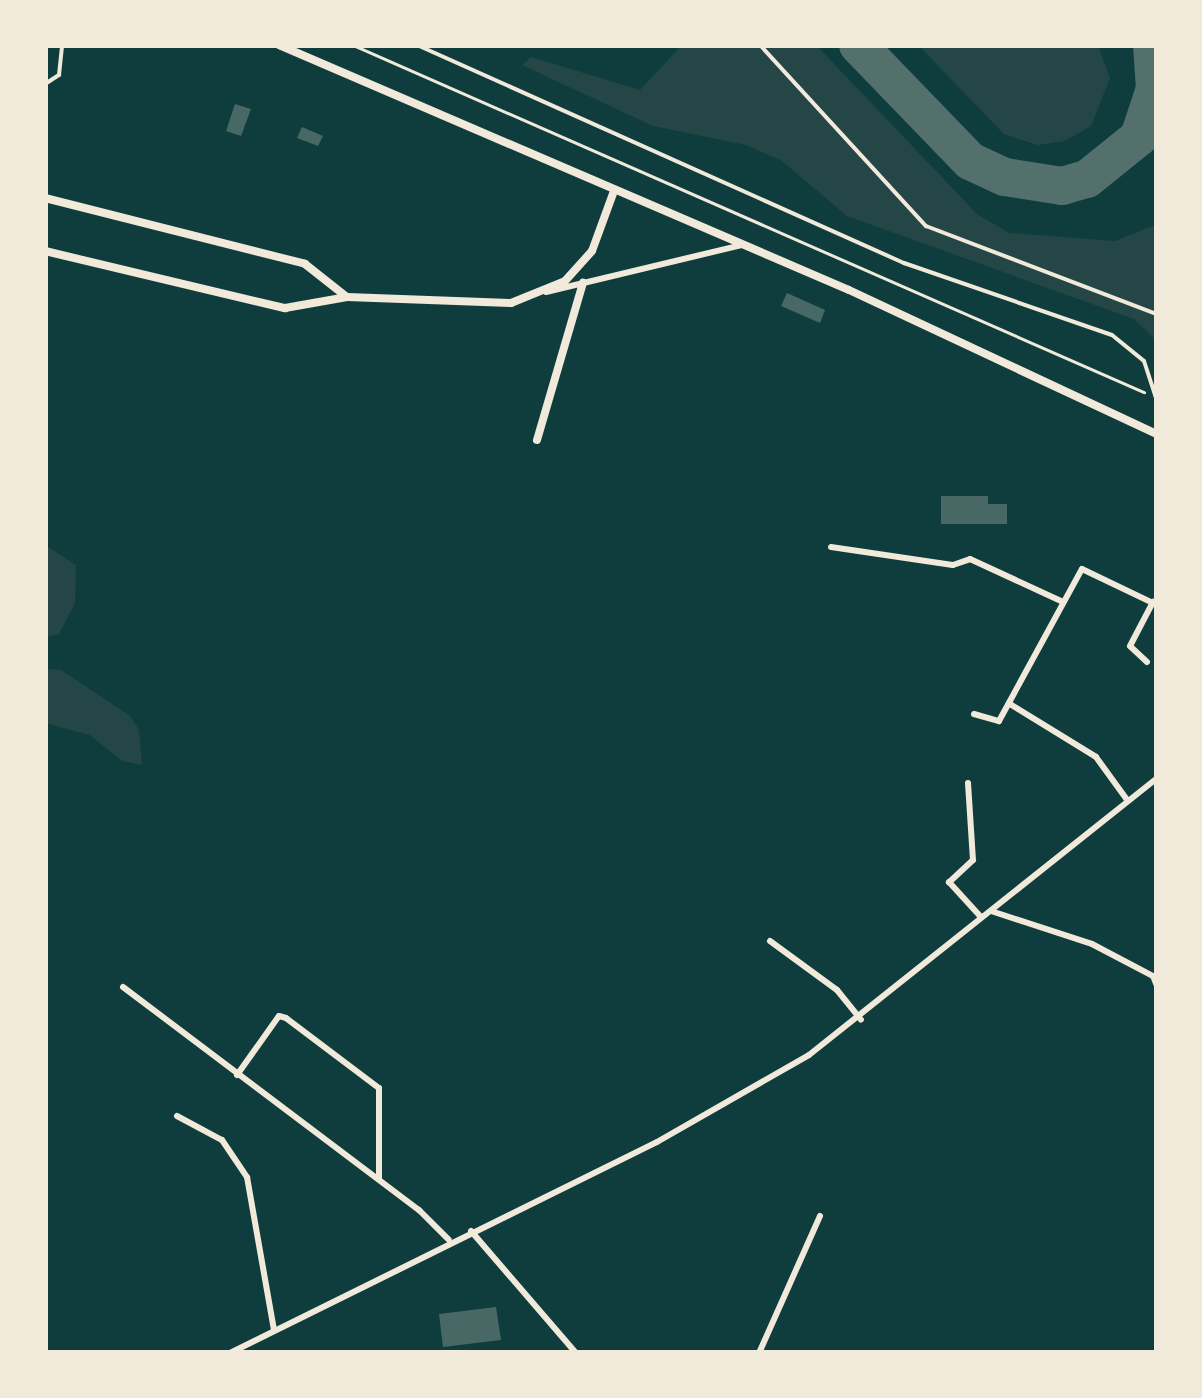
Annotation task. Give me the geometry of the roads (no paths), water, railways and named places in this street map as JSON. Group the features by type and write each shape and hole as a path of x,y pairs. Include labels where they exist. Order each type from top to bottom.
{"street":[{"path":"279,45 742,245 1157,434"},
{"path":"525,297 565,281 592,251 614,191"},
{"path":"45,198 305,264 347,297"},
{"path":"45,251 285,308 347,297 424,304 525,297 742,245"},
{"path":"538,440 583,283"},
{"path":"831,547 953,566 970,559 1063,602"},
{"path":"974,714 999,721 1082,569 1155,604 1130,646 1147,662"},
{"path":"1010,704 1096,757 1128,801"},
{"path":"230,1353 448,1240 657,1142 860,1020 980,916 1157,778"},
{"path":"968,784 974,860 949,882 980,916"},
{"path":"990,911 1092,944 1153,976 1157,986"},
{"path":"770,941 837,990 860,1020"},
{"path":"123,987 379,1180 448,1240"},
{"path":"237,1075 279,1016 286,1018 379,1088 379,1180"},
{"path":"177,1116 222,1140 247,1177 274,1330"},
{"path":"759,1353 820,1216"},
{"path":"471,1231 576,1353"}],"lane":[{"path":"45,84 59,75 62,45"},
{"path":"417,45 430,47 904,263 1112,335 1144,360 1157,400"},
{"path":"760,45 926,226 1157,314"}]}
